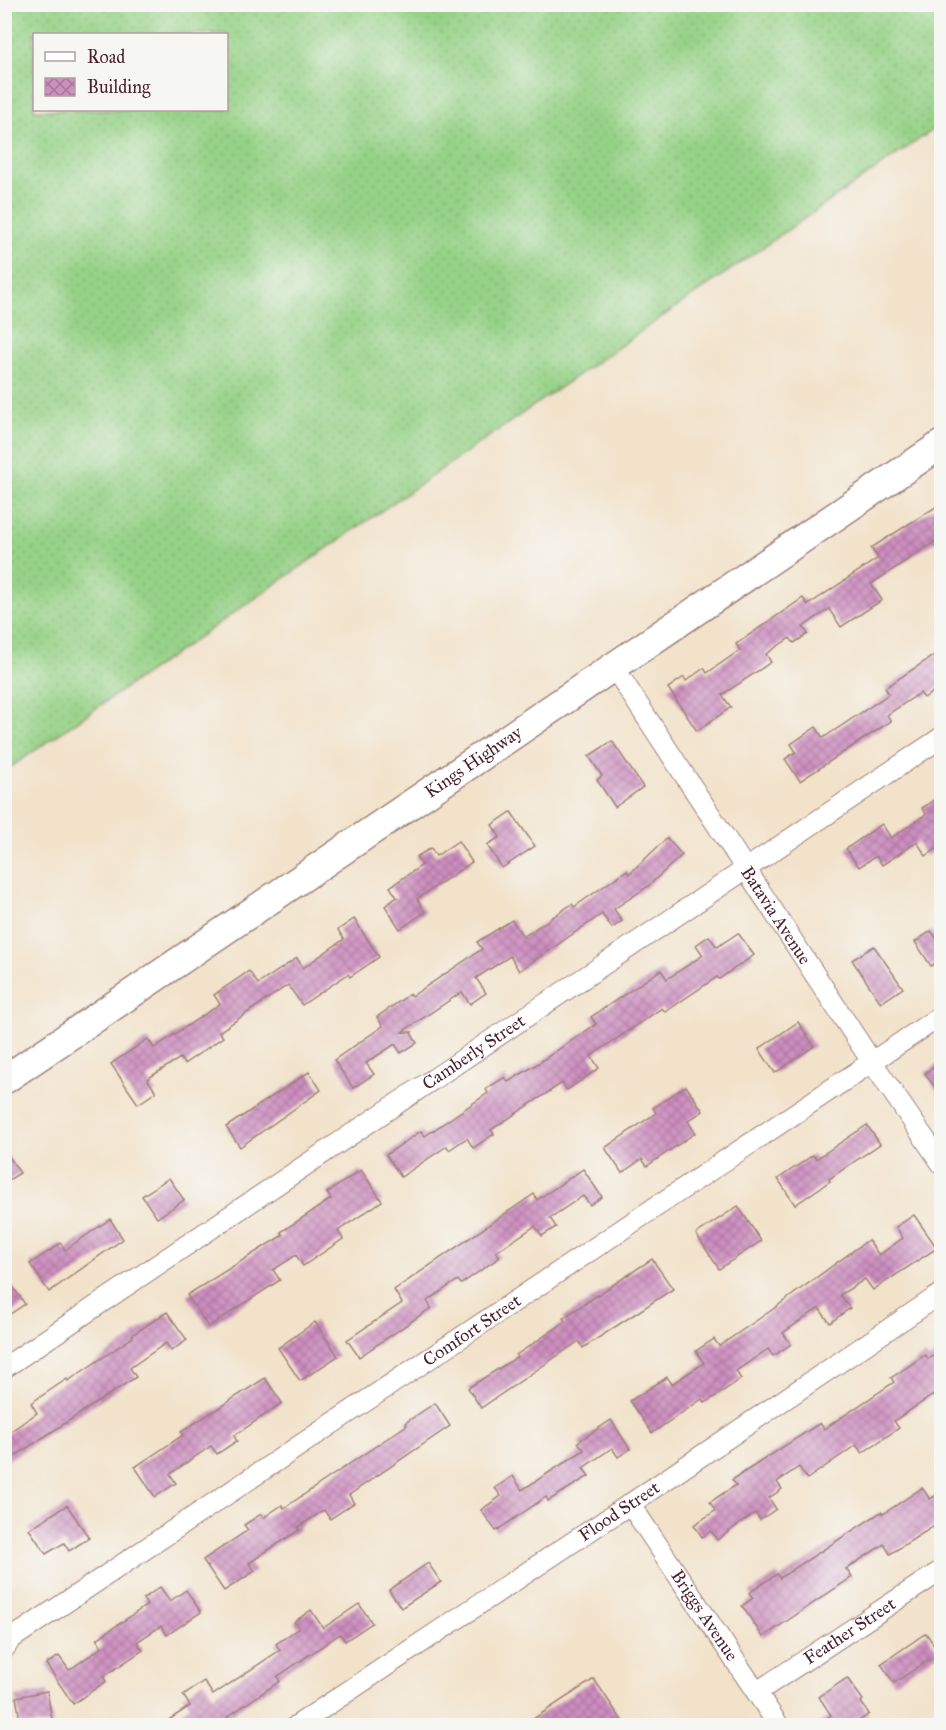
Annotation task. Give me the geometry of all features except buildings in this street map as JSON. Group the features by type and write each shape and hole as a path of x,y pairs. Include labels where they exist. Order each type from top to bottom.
{"street":[{"name":"Kings Highway","path":"4,1080 942,444"},
{"name":"Batavia Avenue","path":"613,666 872,1062 942,1164"},
{"name":"Camberly Street","path":"4,1368 942,737"},
{"name":"Comfort Street","path":"4,1649 11,1639 942,1015"},
{"name":"Flood Street","path":"296,1725 630,1504 942,1293"},
{"name":"Briggs Avenue","path":"630,1504 779,1725"},
{"name":"Feather Street","path":"757,1692 942,1570"}],"green space":[{"path":"5,4 941,5 941,124 5,771"}]}
